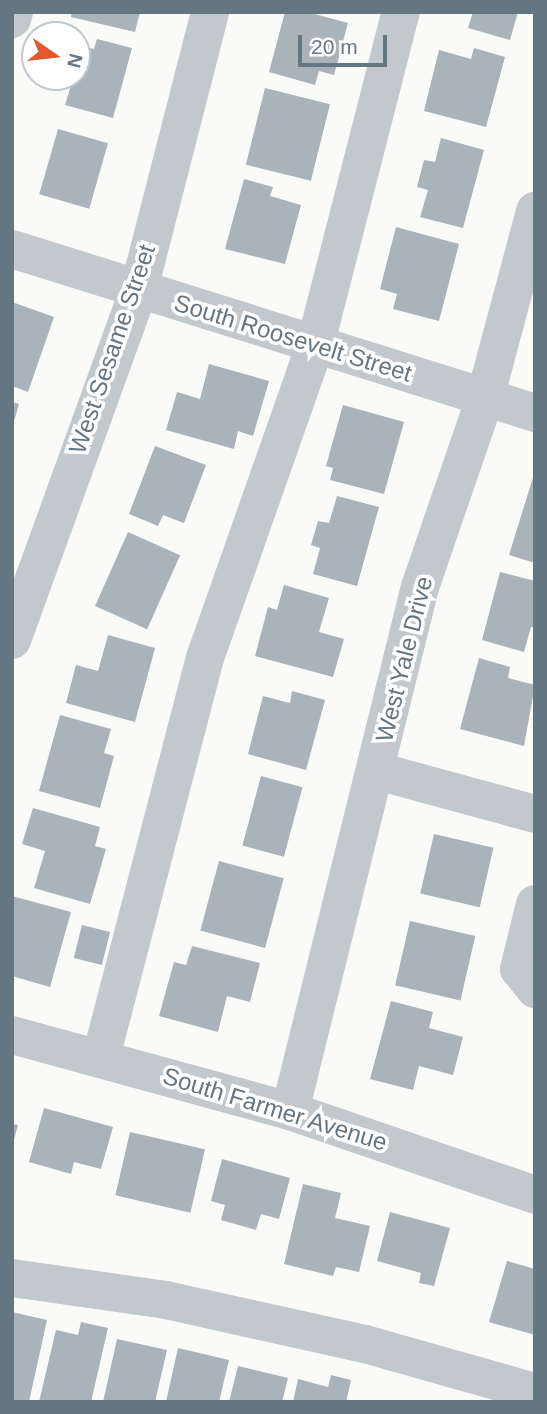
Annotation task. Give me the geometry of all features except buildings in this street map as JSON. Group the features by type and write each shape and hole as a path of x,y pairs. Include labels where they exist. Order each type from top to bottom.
{"street":[{"path":"12,19 14,12"},
{"name":"West Sesame Street","path":"12,640 139,289 210,12"},
{"path":"102,1057 205,658 315,346 401,12"},
{"name":"West Yale Drive","path":"290,1111 377,771 420,587 485,398 535,211"},
{"name":"South Roosevelt Street","path":"12,249 535,413"},
{"path":"377,771 535,814"},
{"path":"535,904 519,969 535,989"},
{"name":"South Farmer Avenue","path":"12,1035 102,1057 290,1111 535,1195"},
{"path":"12,1278 166,1300 365,1344 535,1392"}]}
